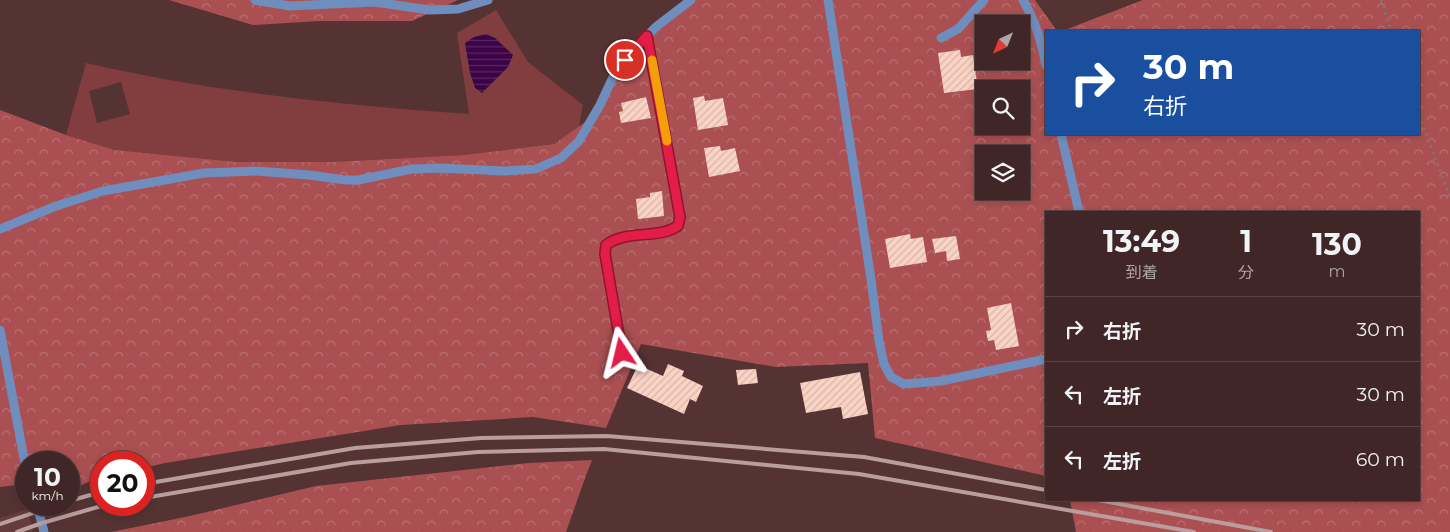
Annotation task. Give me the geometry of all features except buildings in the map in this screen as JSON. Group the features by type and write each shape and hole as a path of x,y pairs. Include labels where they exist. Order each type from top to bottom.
{"street":[{"path":"255,0 290,6 375,2 429,10 458,9 488,0"},
{"path":"0,229 56,206 103,191 204,173 256,171 358,180 412,169 438,168 505,171 536,169 561,158 579,141 600,105 615,73 634,48 657,26 691,0"},
{"path":"828,0 871,279 878,341 884,364 891,377 904,384 941,381 1045,359"},
{"path":"941,38 958,29 984,0"},
{"path":"1022,0 1032,17 1040,37 1045,60"},
{"path":"622,353 605,254 606,245 623,237 669,232 678,226 680,217 647,36"},
{"path":"1061,135 1079,211"},
{"path":"0,330 23,451"},
{"path":"40,516 44,532"}],"path":[{"path":"1380,0 1391,30"},
{"path":"1420,118 1450,198"}],"shaded area":[{"path":"496,10 528,62 583,105 579,127 554,144 464,155 331,162 237,162 115,150 66,135 86,63 229,90 325,102 469,114 457,33","holes":["121,82 130,114 97,123 89,91"]},
{"path":"486,34 495,38 513,55 508,67 482,93 475,88 470,73 465,43 474,37"},
{"path":"15,513 15,516 30,516 33,532 0,532 0,518"}],"green space":[{"path":"169,0 458,0 412,21 320,21 253,25"},
{"path":"687,0 1035,0 1056,30 1045,30 1045,135 1420,135 1420,30 1065,30 1143,0 1450,0 1450,532 1076,532 1070,501 1420,501 1420,211 1045,211 1045,476 875,438 868,363 776,367 641,344 606,428 533,417 401,425 155,465 155,451 90,451 90,481 80,486 80,451 15,451 15,485 0,487 0,110 66,135 115,150 237,162 331,162 464,155 554,144 598,113 619,72"},
{"path":"592,460 566,532 111,532 190,516 316,486 529,463"}],"railway":[{"path":"155,482 355,448 481,438 607,436 864,457 1045,490"},
{"path":"155,496 351,463 478,452 604,449 859,474 1194,532"},
{"path":"80,498 90,495"},
{"path":"1103,501 1271,532"},
{"path":"17,532 90,509"},
{"path":"0,524 24,516"}],"slow traffic":[{"path":"652,60 667,141"}],"route":[{"path":"622,353 605,254 606,245 623,237 669,232 678,226 680,217 647,36 625,60"}]}
